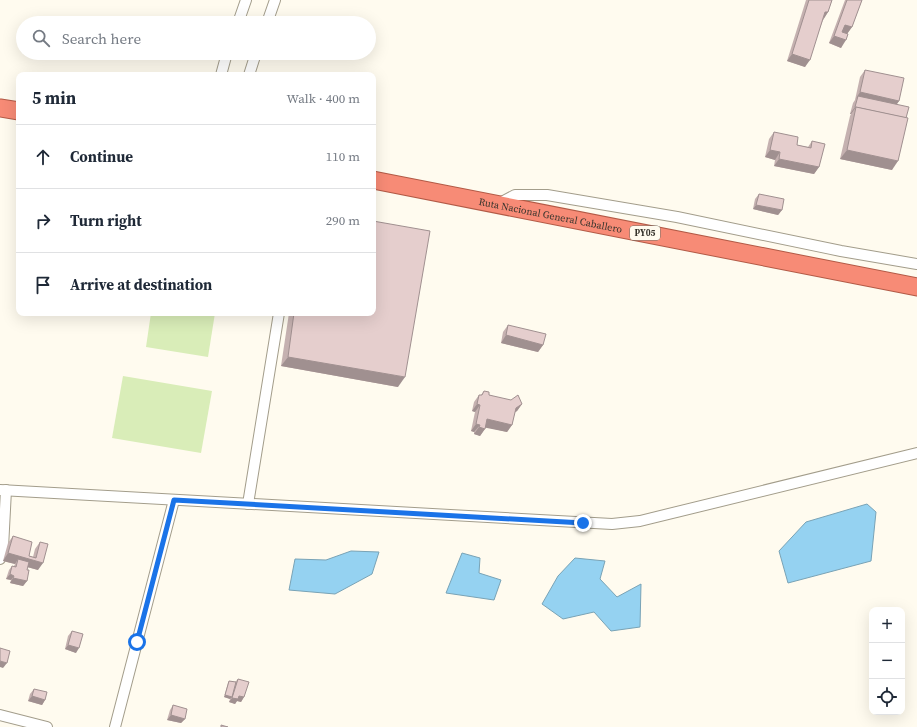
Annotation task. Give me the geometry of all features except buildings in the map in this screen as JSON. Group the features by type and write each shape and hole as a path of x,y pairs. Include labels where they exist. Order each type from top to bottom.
{"highway":[{"path":"0,108 16,111"},
{"name":"Ruta Nacional General Caballero","path":"376,181 917,287"}],"street":[{"path":"240,16 246,0"},
{"path":"269,16 275,0"},
{"path":"222,72 225,60"},
{"path":"250,72 254,60"},
{"path":"496,204 515,195 547,195 677,217 917,264"},
{"path":"248,504 279,316"},
{"path":"0,559 3,548 3,490 612,524 640,521 917,453"},
{"path":"115,727 174,500"},
{"path":"0,715 47,727"}],"green space":[{"path":"151,316 215,316 208,357 146,347"},
{"path":"123,376 212,391 201,453 112,438"}],"water":[{"path":"867,504 876,512 871,561 788,583 779,551 806,522"},
{"path":"351,551 379,552 372,574 335,594 289,590 295,559 326,560"},
{"path":"462,553 480,558 479,573 501,580 494,600 446,593"},
{"path":"575,558 605,561 600,579 617,597 641,584 640,627 611,631 594,612 563,619 542,604 558,576"}],"route":[{"path":"137,642 174,500 583,523"}]}
